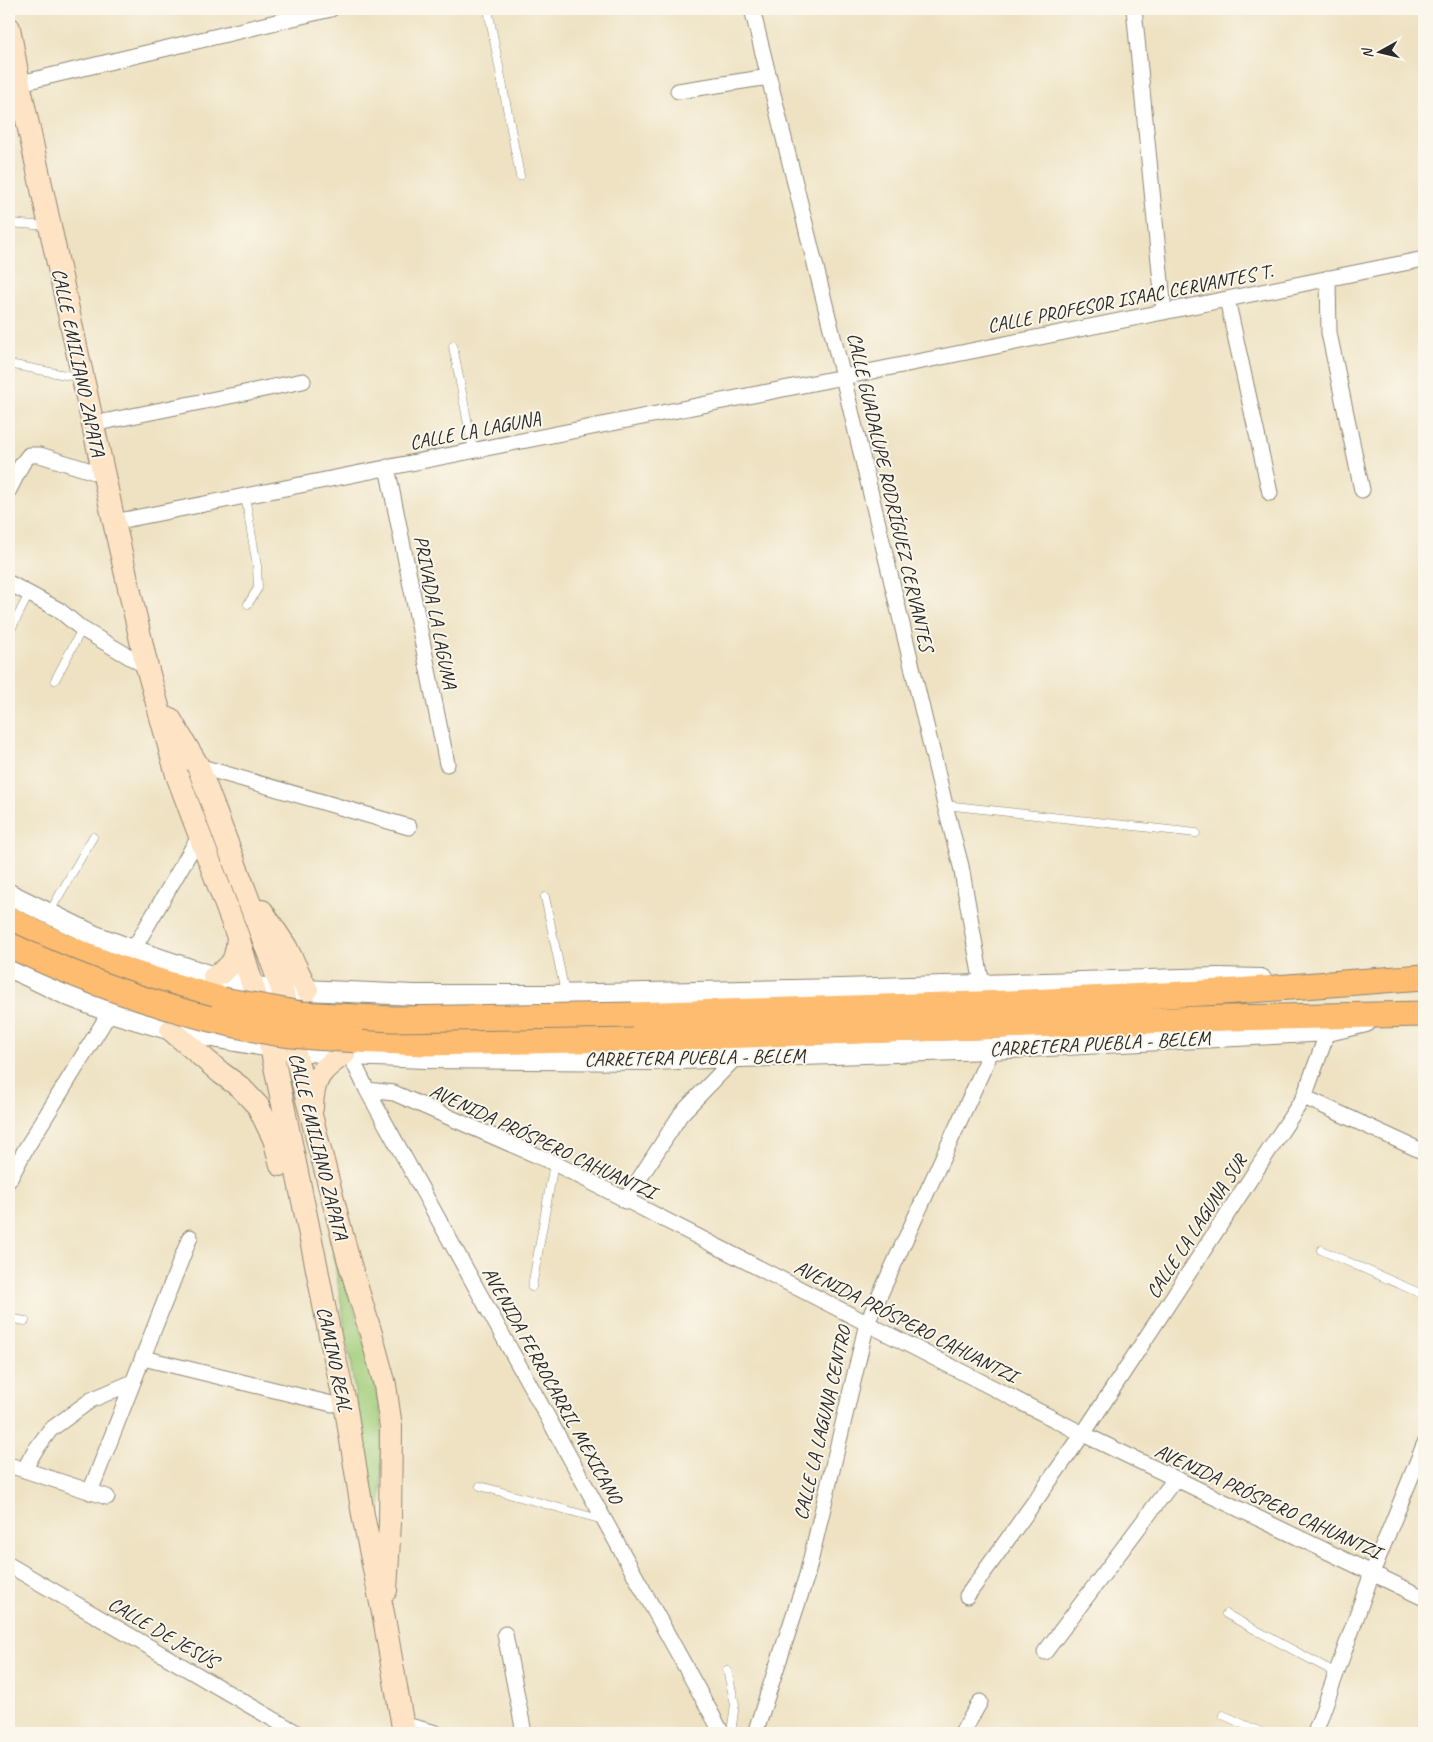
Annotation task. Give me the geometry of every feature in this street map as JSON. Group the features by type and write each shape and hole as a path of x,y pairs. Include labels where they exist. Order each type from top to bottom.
{"main road":[{"name":"CALLE EMILIANO ZAPATA","path":"9,28 14,84 50,226 147,667 156,694 177,776 238,937 254,986"},
{"name":"CALLE EMILIANO ZAPATA","path":"156,694 198,766 282,989 294,1049 348,1258 380,1366 392,1427 390,1523 384,1618"},
{"path":"240,880 286,946 306,990"},
{"path":"9,919 82,954 133,974 223,1000 301,1014 393,1019 623,1015 1009,1003 1222,992 1424,977"},
{"path":"214,977 227,970 236,956 238,937"},
{"name":"CARRETERA PUEBLA - BELEM","path":"9,945 106,988 186,1014 276,1033 355,1040 424,1043 631,1039 1229,1018 1424,1014"},
{"name":"CAMINO REAL","path":"254,986 271,1046 345,1403 363,1515 384,1618 403,1729"},
{"path":"172,1030 240,1087 258,1106 274,1139 306,1258 330,1336"},
{"path":"312,1117 313,1091 320,1074 329,1064 347,1054"}],"street":[{"path":"14,84 331,9"},
{"name":"CALLE GUADALUPE RODRÍGUEZ CERVANTES","path":"752,9 961,866 982,985"},
{"path":"1134,9 1164,312"},
{"path":"678,91 769,77"},
{"name":"CALLE PROFESOR ISAAC CERVANTES T.","path":"843,377 1424,259"},
{"path":"1328,278 1329,333 1362,490"},
{"path":"1227,299 1270,494"},
{"name":"CALLE LA LAGUNA","path":"114,522 843,377"},
{"path":"93,424 303,381"},
{"path":"9,490 22,464 30,455 40,455 104,475"},
{"name":"PRIVADA LA LAGUNA","path":"387,468 447,764"},
{"path":"9,583 59,610 82,629 147,667"},
{"path":"198,766 409,827"},
{"path":"134,950 200,835"},
{"path":"9,894 93,934 134,950 214,977 254,986 282,989 415,995 566,994 1217,978 1378,981"},
{"name":"CARRETERA PUEBLA - BELEM","path":"9,968 69,996 110,1012 172,1030 294,1049 424,1058 649,1060 989,1049 1328,1031 1393,1015"},
{"path":"9,1180 12,1162 110,1012"},
{"name":"CALLE LA LAGUNA SUR","path":"967,1596 1083,1434 1304,1098 1328,1031"},
{"name":"CALLE LA LAGUNA CENTRO","path":"756,1733 807,1575 867,1323 986,1063 989,1049"},
{"name":"AVENIDA FERROCARRIL MEXICANO","path":"347,1054 722,1733"},
{"path":"625,1201 681,1114 737,1056"},
{"name":"AVENIDA PRÓSPERO CAHUANTZI","path":"367,1090 394,1093 554,1164 1083,1434 1424,1598"},
{"path":"1304,1098 1424,1152"},
{"path":"90,1492 190,1237"},
{"path":"142,1358 332,1404"},
{"path":"24,1470 50,1430 91,1400 133,1382"},
{"path":"1315,1733 1372,1572 1424,1445"},
{"path":"9,1465 107,1498"},
{"path":"1045,1652 1175,1479"},
{"name":"CALLE DE JESÚS","path":"9,1565 297,1733"},
{"path":"505,1634 524,1733"},
{"path":"962,1733 980,1702"},
{"path":"403,1729 436,1733"}],"lane":[{"path":"488,9 520,176"},
{"path":"9,224 50,226"},
{"path":"453,346 473,450"},
{"path":"9,364 83,378"},
{"path":"245,496 258,566 258,588 248,604"},
{"path":"9,633 29,594"},
{"path":"55,680 82,629"},
{"path":"945,805 1196,833"},
{"path":"49,913 93,836"},
{"path":"545,897 566,994"},
{"path":"532,1287 554,1164"},
{"path":"1321,1250 1424,1295"},
{"path":"9,1318 25,1322"},
{"path":"480,1486 604,1520"},
{"path":"1226,1614 1336,1673"},
{"path":"727,1670 735,1704 731,1733"},
{"path":"1223,1715 1263,1733"}],"green space":[{"path":"330,1231 375,1379 382,1420 381,1506 377,1536"}]}
